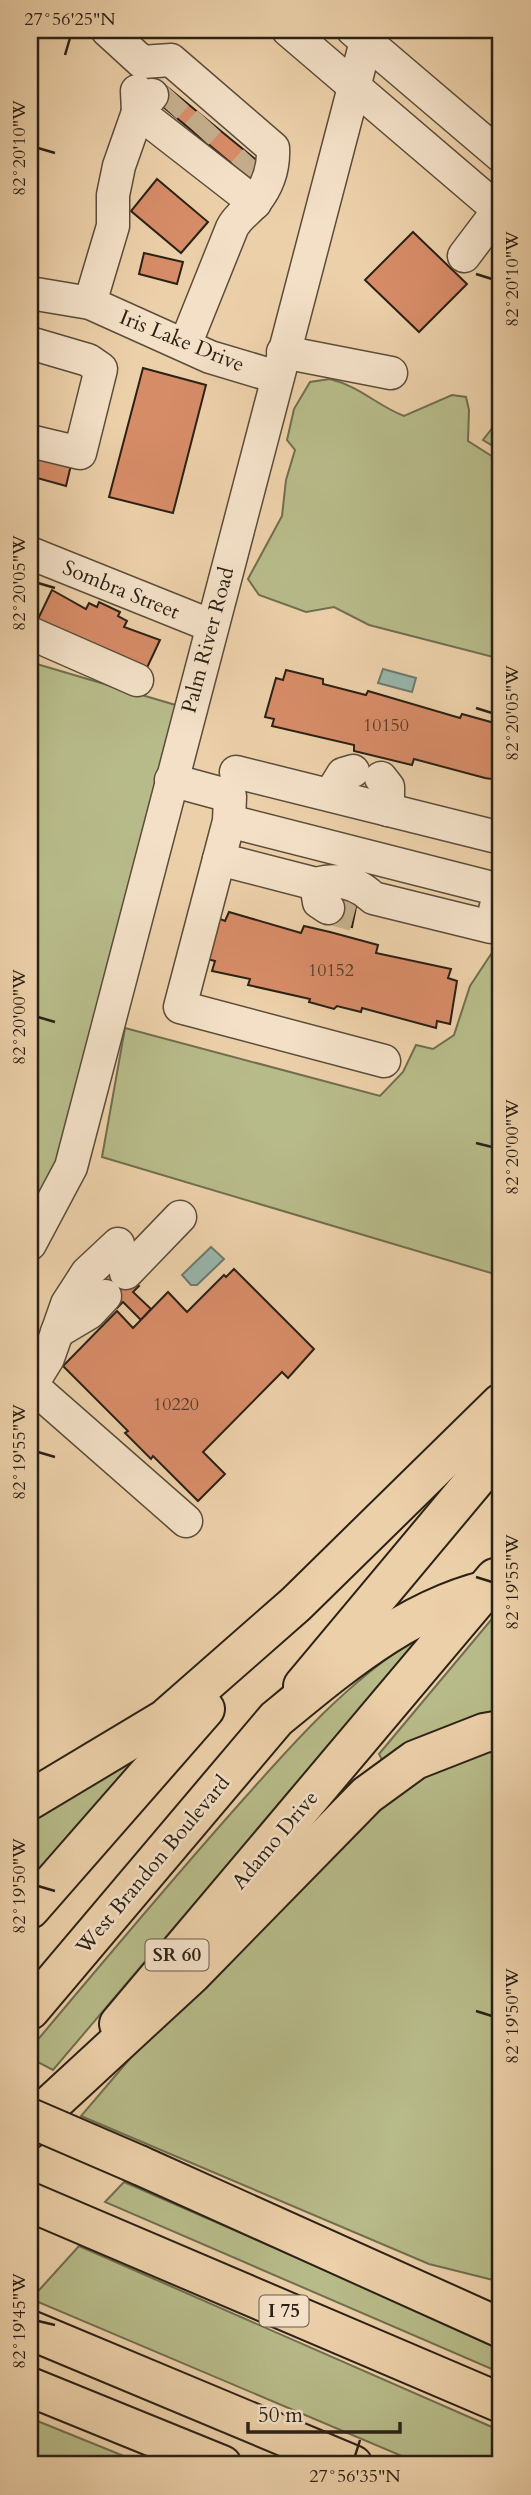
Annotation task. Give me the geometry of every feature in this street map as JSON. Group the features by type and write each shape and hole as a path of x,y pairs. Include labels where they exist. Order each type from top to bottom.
{"main road":[{"path":"30,1800 165,1719 296,1604 501,1404"},
{"path":"276,1719 501,1449"},
{"path":"276,1719 323,1680 401,1626 429,1611 496,1583"},
{"name":"Adamo Drive","path":"36,2118 496,1583"},
{"path":"30,1909 296,1604"},
{"name":"West Brandon Boulevard","path":"30,2010 276,1719"},
{"path":"501,1730 484,1733 415,1760 367,1795 192,1974 36,2118 501,2328"},
{"name":"I 75","path":"30,2202 501,2403"},
{"path":"372,2272 501,2298"},
{"path":"30,2330 353,2465"},
{"path":"30,2387 222,2465"}],"street":[{"path":"107,30 203,127 237,218 185,345"},
{"path":"288,30 500,210 464,256"},
{"path":"362,33 501,156"},
{"name":"Palm River Road","path":"30,1244 71,1167 353,84 362,33"},
{"path":"90,303 113,226 113,195 119,166 203,127"},
{"name":"Iris Lake Drive","path":"34,286 90,303 219,360 391,373"},
{"path":"30,343 88,360 101,369 80,453 30,441"},
{"name":"Sombra Street","path":"30,553 212,626"},
{"path":"30,633 137,680"},
{"path":"236,772 501,838"},
{"path":"330,795 343,774 367,774 387,787 388,810"},
{"path":"172,780 230,796 229,821 180,1007 384,1061"},
{"path":"219,859 343,901 491,927 500,887 229,821"},
{"path":"127,1273 180,1217"},
{"path":"118,1244 87,1273 67,1304 48,1358 30,1386 186,1521"},
{"path":"57,1332 89,1313 105,1296"}],"green space":[{"path":"330,379 351,387 404,416 452,395 466,397 469,410 468,441 501,462 501,659 369,625 334,607 306,612 259,595 248,579 282,516 286,480 295,450 287,440 294,409 310,382"},
{"path":"501,417 501,451 483,440"},
{"path":"30,662 179,706 60,1163 30,1218"},
{"path":"501,939 501,1276 102,1157 125,1028 380,1096 403,1072 416,1045 433,1049 454,1035 470,986"},
{"path":"501,1608 501,1718 387,1770 379,1754"},
{"path":"414,1640 416,1643 53,2070 30,2058 30,2049 275,1764 340,1697"},
{"path":"501,1740 501,2282 429,2264 81,2116 133,2055 331,1844 412,1772"},
{"path":"132,1754 138,1763 30,1887 30,1813"},
{"path":"124,2182 501,2347 501,2373 105,2202"},
{"path":"79,2246 501,2431 501,2465 423,2465 31,2299"},
{"path":"30,2418 146,2465 30,2465"}],"shaded area":[{"path":"383,669 416,678 412,692 378,683"},
{"path":"211,1247 224,1259 197,1285 191,1285 182,1275"}],"building":[{"path":"166,86 260,163 248,177 155,100"},
{"path":"157,179 208,222 181,253 131,211"},
{"path":"413,232 467,284 419,332 365,280"},
{"path":"144,253 183,262 177,284 139,274"},
{"path":"143,368 206,385 173,513 109,497"},
{"path":"30,454 71,465 66,486 30,476"},
{"path":"52,590 86,609 89,603 97,607 99,602 120,612 118,616 127,621 124,627 160,640 145,672 37,621"},
{"path":"286,670 323,679 323,684 366,695 368,691 460,718 462,714 498,724 501,727 501,777 498,780 485,778 414,759 412,765 354,751 354,745 272,726 274,719 265,717 276,678 283,680"},
{"path":"330,897 357,902 352,927 325,922"},
{"path":"229,912 301,933 304,926 330,932 378,945 376,953 451,969 448,978 457,981 450,1024 437,1021 436,1028 362,1008 361,1012 337,1006 334,1009 309,1002 310,999 248,985 250,979 212,971 215,961 207,959 218,918 225,921"},
{"path":"116,1263 139,1286 133,1292 151,1309 141,1320 123,1302 117,1308 94,1285"},
{"path":"234,1269 314,1349 288,1378 282,1372 203,1452 225,1474 198,1501 153,1456 151,1459 125,1433 128,1431 63,1366 117,1311 133,1328 168,1292 187,1312 224,1275 226,1277"}],"tunnel":[{"path":"165,108 177,95"},
{"path":"197,134 209,121"},
{"path":"243,173 255,160"},
{"path":"328,908 354,915"}]}
